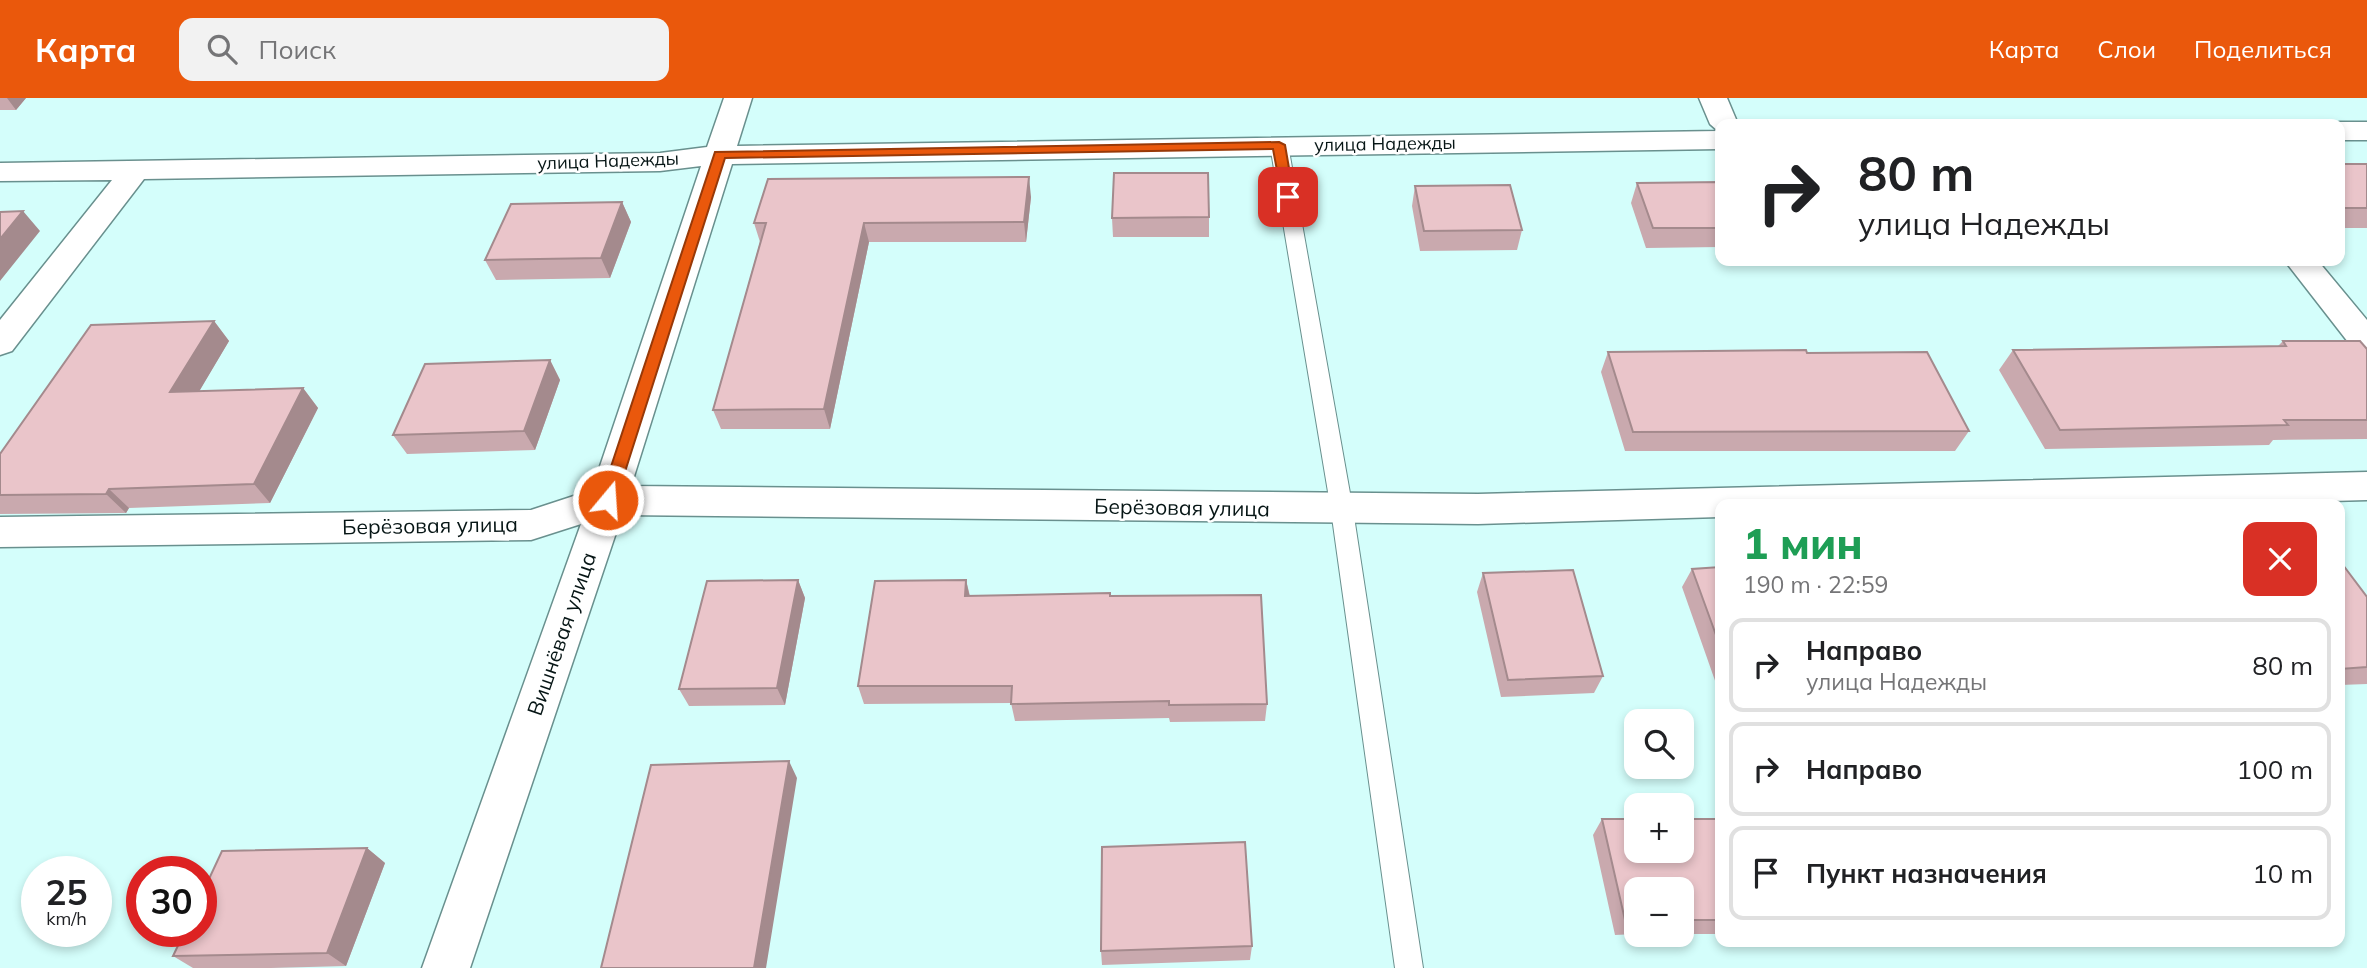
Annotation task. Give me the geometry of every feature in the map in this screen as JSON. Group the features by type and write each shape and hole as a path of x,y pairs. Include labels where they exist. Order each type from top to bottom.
{"street":[{"name":"Вишнёвая улица","path":"446,968 608,500 737,98"},
{"path":"1713,98 1722,119"},
{"path":"2345,131 2367,131"},
{"name":"улица Надежды","path":"0,172 660,162 720,155 1715,140"},
{"path":"0,344 136,169"},
{"path":"2305,266 2367,344"},
{"name":"Берёзовая улица","path":"1865,499 2367,486"},
{"name":"Берёзовая улица","path":"0,532 531,525 608,500 1342,510 1715,503"}],"lane":[{"path":"1279,145 1342,510 1409,968"}],"building":[{"path":"2345,164 2367,164 2367,208 2345,208"},
{"path":"1114,173 1208,173 1209,217 1112,218"},
{"path":"1029,177 1024,222 864,223 824,409 713,410 766,223 754,223 768,179"},
{"path":"1715,182 1715,228 1653,228 1637,183"},
{"path":"1510,185 1522,230 1424,231 1415,186"},
{"path":"622,202 601,258 485,260 511,204"},
{"path":"23,211 0,239 0,212"},
{"path":"214,321 170,392 303,388 254,484 109,489 106,494 0,495 0,454 91,325"},
{"path":"2283,341 2360,341 2367,349 2367,420 2284,420 2288,425 2060,430 2013,350 2286,346"},
{"path":"1806,350 1807,353 1927,352 1969,431 1633,432 1608,352"},
{"path":"550,360 524,431 393,435 425,364"},
{"path":"1715,567 1715,632 1692,569"},
{"path":"2345,568 2367,597 2367,667 2345,669"},
{"path":"1573,570 1603,676 1508,680 1483,573"},
{"path":"798,580 777,688 679,689 707,581"},
{"path":"966,580 965,596 1110,593 1110,596 1261,595 1267,704 1169,705 1169,701 1011,704 1012,686 858,686 875,581"},
{"path":"789,761 754,968 601,968 651,765"},
{"path":"1602,819 1624,819 1624,863 1694,863 1694,819 1715,819 1715,920 1694,920 1694,877 1624,877 1624,916"},
{"path":"1245,842 1252,946 1101,951 1102,847"},
{"path":"367,848 327,953 173,956 177,947 217,947 217,862 222,851"}],"route":[{"path":"608,500 720,155 1279,145 1288,197"}]}
